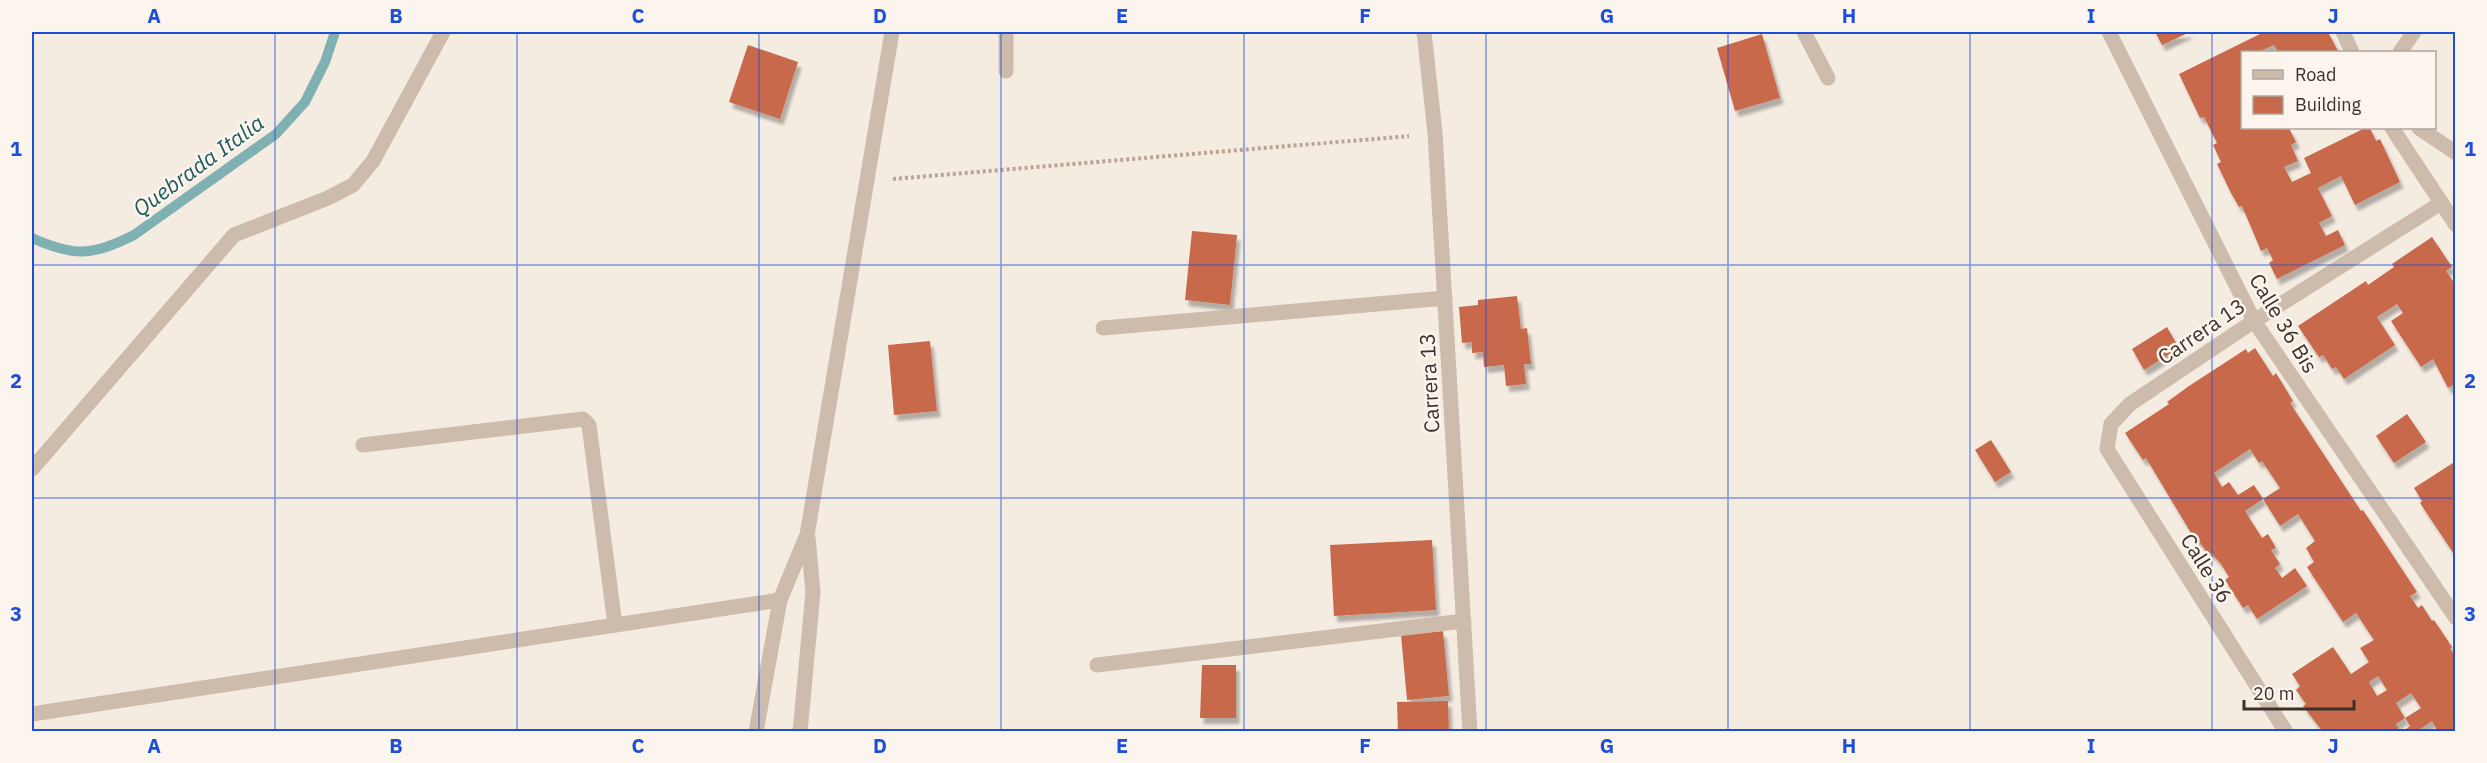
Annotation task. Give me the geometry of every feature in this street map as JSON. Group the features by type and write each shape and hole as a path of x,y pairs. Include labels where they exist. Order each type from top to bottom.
{"street":[{"path":"32,469 234,235 328,198 354,185 373,161 443,32"},
{"path":"756,732 780,600 807,534 892,32"},
{"path":"1006,32 1006,71"},
{"name":"Carrera 13","path":"1424,32 1435,133 1470,732"},
{"path":"1804,32 1828,78"},
{"name":"Calle 36 Bis","path":"2109,32 2254,321 2456,618"},
{"path":"2343,32 2352,51"},
{"path":"2401,51 2414,32"},
{"path":"2393,129 2456,225"},
{"path":"2420,129 2456,153"},
{"name":"Carrera 13","path":"2111,424 2130,404 2254,321 2441,203"},
{"path":"1103,328 1445,298"},
{"path":"363,445 583,419 589,425 615,625"},
{"name":"Calle 36","path":"2111,424 2107,449 2286,732"},
{"path":"800,732 813,592 807,534"},
{"path":"32,714 780,600"},
{"path":"1096,665 1464,621"}],"path":[{"path":"868,181 1435,133"}],"building":[{"path":"2155,32 2190,32 2162,45"},
{"path":"2328,32 2338,51 2277,51 2274,45 2260,51 2241,51 2241,129 2290,129 2296,142 2291,145 2298,161 2284,167 2292,182 2311,173 2304,158 2363,129 2370,129 2376,141 2380,139 2400,182 2355,205 2341,176 2318,188 2332,216 2319,223 2326,236 2338,230 2345,245 2277,279 2269,263 2273,260 2267,248 2261,251 2242,206 2239,207 2231,193 2217,164 2221,162 2213,145 2217,143 2204,117 2200,118 2179,74 2262,33"},
{"path":"1762,34 1780,98 1735,111 1717,48"},
{"path":"748,45 798,62 780,119 729,102"},
{"path":"1192,231 1237,235 1230,305 1185,300"},
{"path":"2432,237 2452,267 2446,271 2456,285 2456,383 2448,388 2433,359 2421,367 2391,321 2403,313 2397,304 2377,317 2395,345 2344,379 2336,367 2332,369 2323,355 2319,357 2298,326 2366,281 2368,285 2394,267 2392,264"},
{"path":"1517,296 1521,329 1527,328 1531,364 1524,364 1526,384 1506,386 1504,365 1484,367 1483,352 1472,353 1472,342 1462,343 1459,307 1478,305 1478,300"},
{"path":"2167,327 2179,348 2144,370 2132,349"},
{"path":"930,341 937,411 894,415 888,345"},
{"path":"2255,348 2273,376 2276,373 2293,401 2290,403 2417,592 2410,596 2418,608 2422,605 2452,647 2450,649 2456,657 2456,732 2438,732 2432,721 2416,732 2402,732 2410,726 2405,718 2396,724 2400,732 2323,732 2303,706 2306,704 2296,690 2300,686 2292,674 2333,647 2351,674 2369,662 2360,648 2374,640 2356,613 2343,622 2307,567 2314,562 2306,548 2315,541 2298,514 2280,526 2263,499 2245,511 2262,538 2268,534 2276,548 2271,550 2280,564 2275,568 2282,578 2295,568 2307,586 2257,619 2248,605 2243,608 2225,580 2229,577 2221,564 2211,553 2208,554 2199,541 2197,543 2146,458 2143,460 2125,433 2169,404 2167,402 2189,386 2246,349 2248,353","holes":["2250,449 2259,463 2262,461 2280,488 2263,499 2254,485 2238,495 2229,482 2222,487 2214,473","2378,676 2387,690 2377,696 2369,682","2411,693 2421,708 2405,718 2396,703"]},
{"path":"2407,414 2426,442 2394,463 2376,436"},
{"path":"1991,440 2011,472 1995,482 1975,450"},
{"path":"2456,461 2456,557 2420,503 2422,501 2414,488"},
{"path":"1432,540 1436,610 1334,616 1330,545"},
{"path":"1443,631 1449,696 1407,700 1401,635"},
{"path":"1202,665 1236,665 1236,718 1200,718"},
{"path":"1448,701 1449,732 1398,732 1397,702"}],"waterway":[{"name":"Quebrada Italia","path":"32,238 60,248 83,252 107,247 134,235 276,134 305,102 325,62 335,32"}]}
